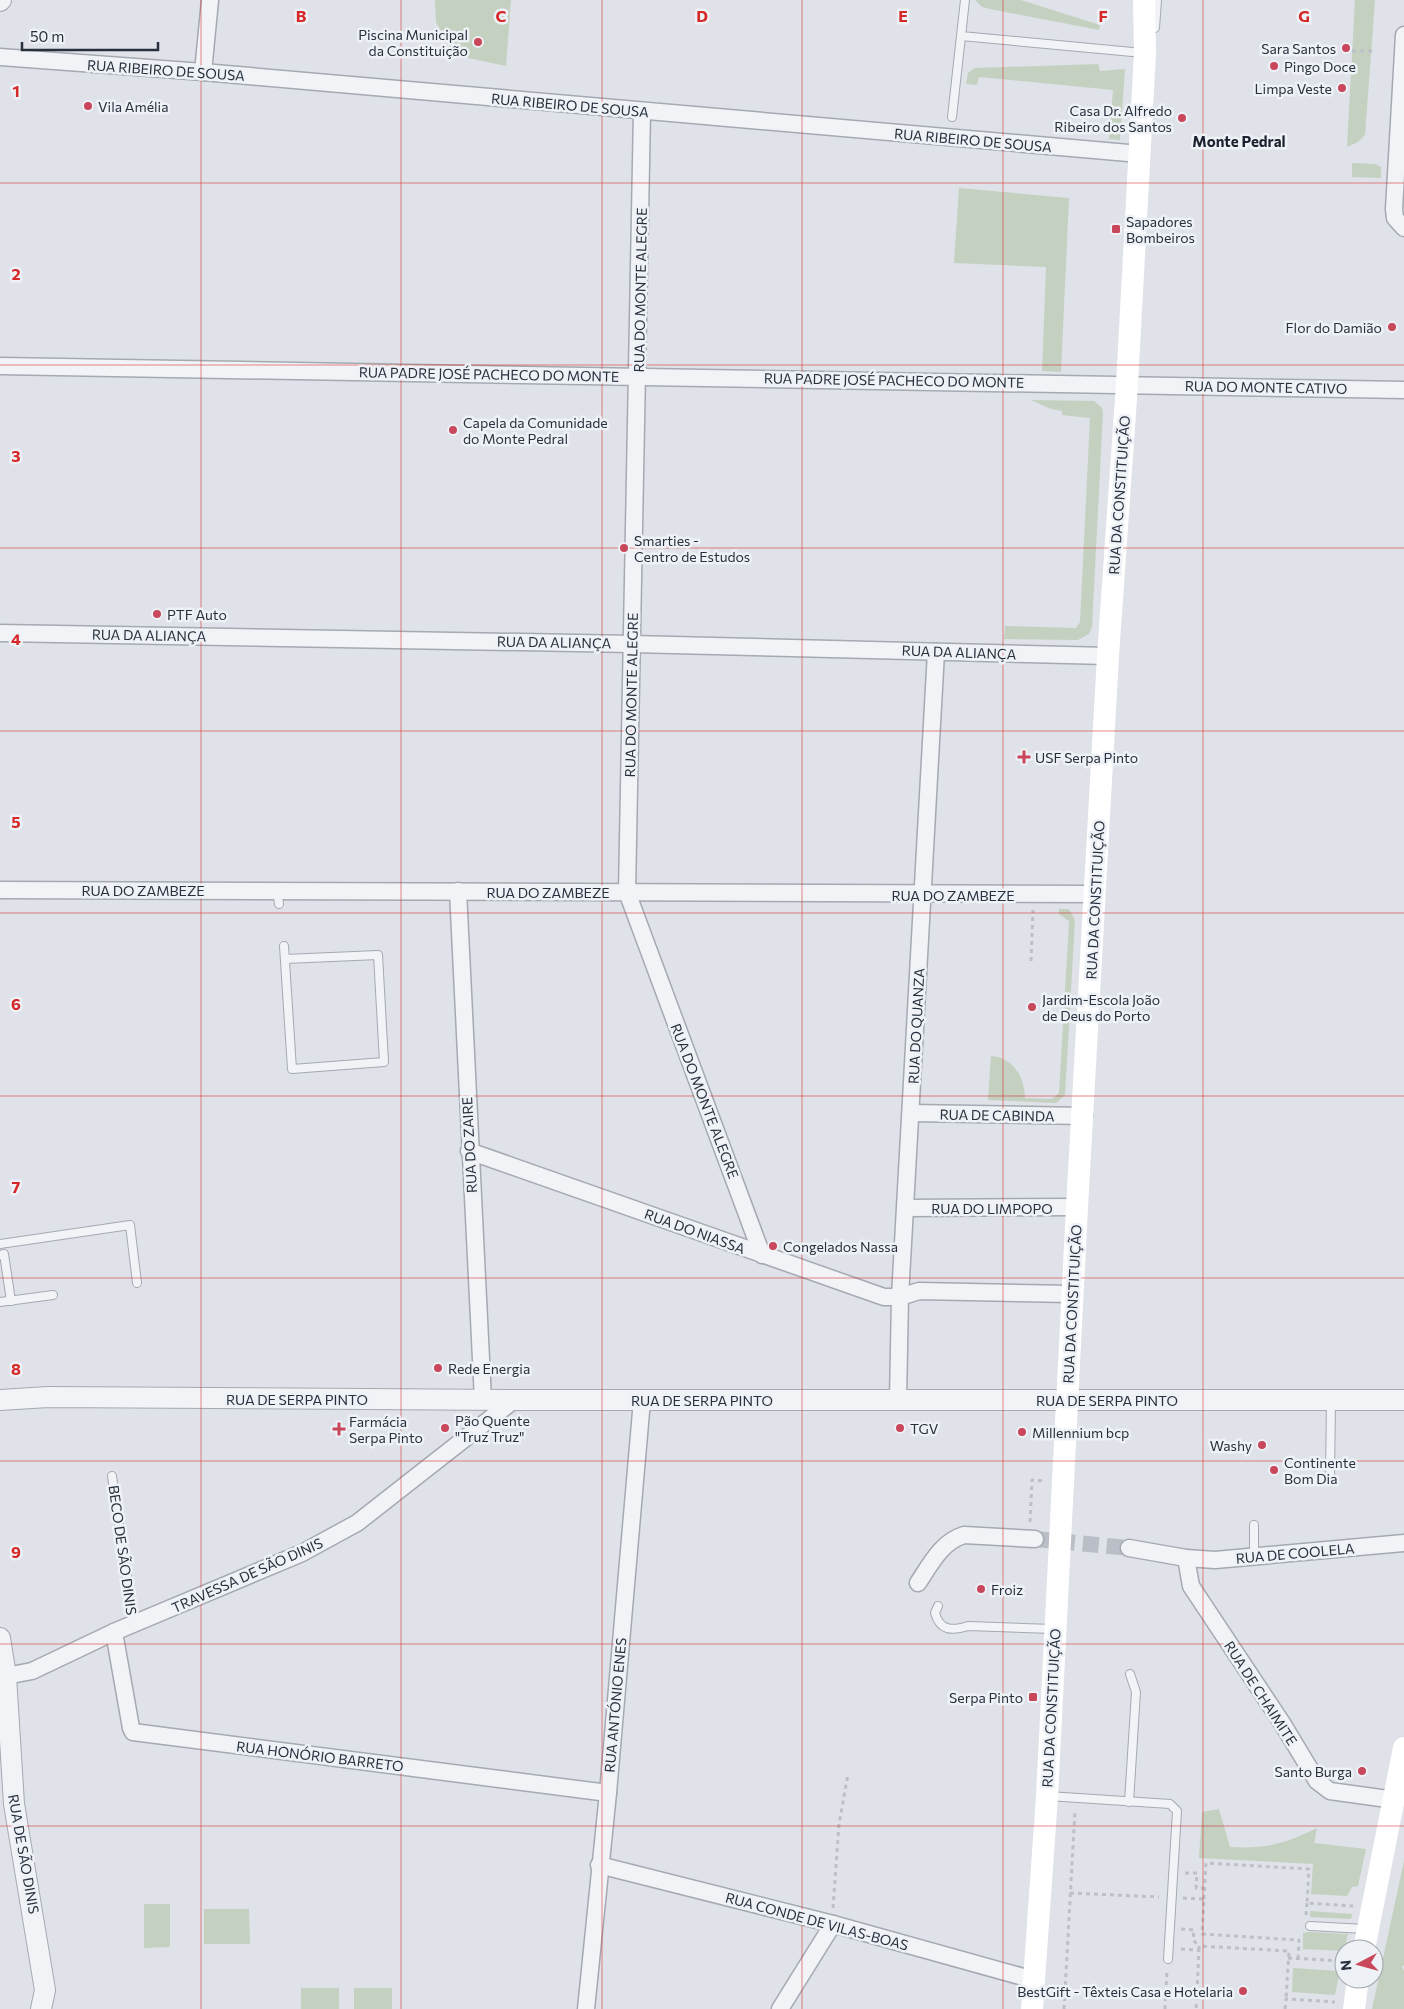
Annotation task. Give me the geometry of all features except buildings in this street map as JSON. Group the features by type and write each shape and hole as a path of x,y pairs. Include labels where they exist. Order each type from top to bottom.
{"main road":[{"name":"RUA DA CONSTITUIÇÃO","path":"1032,2009 1047,1796 1072,1294 1084,1116 1108,656 1127,384 1140,154 1151,44 1144,0"},
{"path":"1366,1939 1404,1748"},
{"path":"1344,2006 1353,1989"}],"street":[{"path":"203,72 210,0"},
{"path":"1404,35 1394,209 1396,218 1404,228"},
{"name":"RUA RIBEIRO DE SOUSA","path":"0,57 203,72 1140,154"},
{"name":"RUA DO MONTE ALEGRE","path":"642,111 639,376 627,892 762,1255"},
{"name":"RUA PADRE JOSÉ PACHECO DO MONTE","path":"0,366 1127,384"},
{"name":"RUA DO MONTE CATIVO","path":"1127,384 1404,390"},
{"name":"RUA DA ALIANÇA","path":"0,633 632,644 1108,656"},
{"name":"RUA DO QUANZA","path":"898,1400 900,1297 936,652"},
{"name":"RUA DO ZAMBEZE","path":"0,890 278,897 458,891 923,895 1096,894"},
{"name":"RUA DO ZAIRE","path":"458,891 469,1151 483,1400"},
{"name":"RUA DE CABINDA","path":"911,1113 1084,1116"},
{"name":"RUA DO NIASSA","path":"469,1151 884,1298 900,1297 919,1291 1072,1294"},
{"name":"RUA DO LIMPOPO","path":"906,1208 1077,1207"},
{"name":"RUA DE SERPA PINTO","path":"0,1400 48,1397 483,1400 1404,1400"},
{"name":"TRAVESSA DE SÃO DINIS","path":"6,1676 32,1671 114,1632 302,1553 357,1523 514,1400"},
{"name":"RUA ANTÓNIO ENES","path":"586,2009 599,1865 608,1793 642,1400"},
{"path":"918,1583 937,1555 956,1538 964,1535 1035,1539"},
{"name":"RUA DE COOLELA","path":"1129,1548 1186,1558 1215,1560 1404,1543"},
{"name":"RUA DE CHAIMITE","path":"1186,1558 1191,1586 1282,1723 1317,1781 1330,1790 1395,1800"},
{"name":"RUA HONÓRIO BARRETO","path":"114,1632 130,1728 133,1732 608,1793"},
{"name":"RUA DE SÃO DINIS","path":"0,1638 6,1676 14,1804 45,1990 41,2009"},
{"name":"RUA CONDE DE VILAS-BOAS","path":"599,1865 832,1924 1034,1980"},
{"path":"780,2009 832,1924"}],"lane":[{"path":"952,117 965,0"},
{"path":"961,36 1151,44 1157,0"},
{"path":"284,946 292,1069 384,1062 378,955 285,959"},
{"path":"0,1244 130,1226 137,1282"},
{"path":"0,1255 4,1254 11,1301"},
{"path":"0,1302 53,1295"},
{"path":"1330,1477 1331,1400"},
{"name":"BECO DE SÃO DINIS","path":"112,1476 134,1624"},
{"path":"1254,1525 1254,1557"},
{"path":"938,1606 935,1613 937,1622 943,1628 955,1630 968,1626 1056,1629"},
{"path":"1129,1802 1136,1692 1130,1674"},
{"path":"1047,1796 1170,1804 1177,1811 1168,1959"},
{"path":"1310,1926 1366,1939"}],"path":[{"path":"1352,51 1372,51"},
{"path":"1031,961 1034,894"},
{"path":"1030,1516 1032,1480"},
{"path":"832,1924 837,1844 848,1774"},
{"path":"1064,2009 1075,1798"},
{"path":"1298,1958 1299,1940 1202,1934 1206,1863 1309,1869 1307,1903 1356,1906"},
{"path":"1174,1872 1197,1873 1196,1888 1204,1888"},
{"path":"1070,1893 1172,1897"},
{"path":"1191,1898 1204,1899"},
{"path":"1170,1929 1194,1930 1193,1940 1199,1948 1196,2009"},
{"path":"1190,1949 1288,1952 1285,2009"},
{"path":"1288,1958 1334,1960"},
{"path":"1165,2009 1168,1959"},
{"path":"1286,2000 1344,2006"}],"green space":[{"name":"Piscina Municipal da Constituição","path":"435,0 511,0 506,66 454,55 436,22"},
{"path":"975,0 1021,0 1100,25 1099,30 990,9 982,7"},
{"path":"1355,0 1375,0 1365,135 1358,142 1347,147"},
{"path":"1098,64 1100,71 1125,69 1120,140 1109,139 1113,90 979,77 977,85 966,84 968,73 975,68"},
{"path":"1352,163 1375,164 1381,167 1381,178 1352,177"},
{"path":"959,188 1069,198 1061,372 1042,371 1046,267 954,263"},
{"path":"1031,400 1094,401 1102,408 1103,413 1092,627 1089,634 1078,640 1004,639 1005,626 1076,628 1080,622 1090,418 1062,415 1062,411 1051,409"},
{"path":"1059,909 1069,909 1075,920 1065,1095 1056,1103 988,1100 991,1056 1006,1060 1016,1070 1023,1083 1025,1098 1052,1099 1059,1093 1069,921 1059,914"},
{"path":"1219,1809 1230,1847 1254,1847 1275,1844 1295,1838 1317,1828 1314,1843 1366,1849 1358,1886 1352,1887 1347,1896 1311,1894 1313,1864 1199,1858 1202,1812"},
{"path":"1404,1861 1404,1965 1402,1967 1404,1971 1404,2009 1372,2009 1376,1989 1384,1989 1384,1954"},
{"path":"144,1904 170,1904 170,1947 144,1948"},
{"path":"204,1909 249,1909 250,1944 204,1944"},
{"path":"1310,1911 1352,1914 1351,1919 1310,1917"},
{"path":"1303,1933 1348,1934 1347,1939 1334,1939 1334,1951 1303,1949"},
{"path":"1293,1968 1334,1971 1335,1995 1292,1992"},
{"path":"301,1988 339,1988 339,2009 301,2009"},
{"path":"354,1988 392,1988 392,2009 354,2009"}],"tunnel":[{"path":"1035,1539 1129,1548"}],"place":[{"name":"Piscina Municipal da Constituição","path":"478,42"},
{"name":"Sara Santos","path":"1346,48"},
{"name":"Pingo Doce","path":"1274,66"},
{"name":"Limpa Veste","path":"1342,88"},
{"name":"Vila Amélia","path":"88,106"},
{"name":"Casa Dr. Alfredo Ribeiro dos Santos","path":"1182,118"},
{"name":"Sapadores Bombeiros","path":"1116,229"},
{"name":"Flor do Damião","path":"1392,327"},
{"name":"Capela da Comunidade do Monte Pedral","path":"453,430"},
{"name":"Smarties - Centro de Estudos","path":"624,548"},
{"name":"PTF Auto","path":"157,614"},
{"name":"USF Serpa Pinto","path":"1024,757"},
{"name":"Jardim-Escola João de Deus do Porto","path":"1032,1007"},
{"name":"Congelados Nassa","path":"773,1246"},
{"name":"Rede Energia","path":"438,1368"},
{"name":"Pão Quente \"Truz Truz\"","path":"445,1428"},
{"name":"TGV","path":"900,1428"},
{"name":"Farmácia Serpa Pinto","path":"339,1429"},
{"name":"Millennium bcp","path":"1022,1432"},
{"name":"Washy","path":"1262,1445"},
{"name":"Continente Bom Dia","path":"1274,1470"},
{"name":"Froiz","path":"981,1589"},
{"name":"Serpa Pinto","path":"1033,1697"},
{"name":"Santo Burga","path":"1362,1771"},
{"name":"BestGift - Têxteis Casa e Hotelaria","path":"1243,1991"}],"district":[{"name":"Monte Pedral","path":"1239,141"}]}
